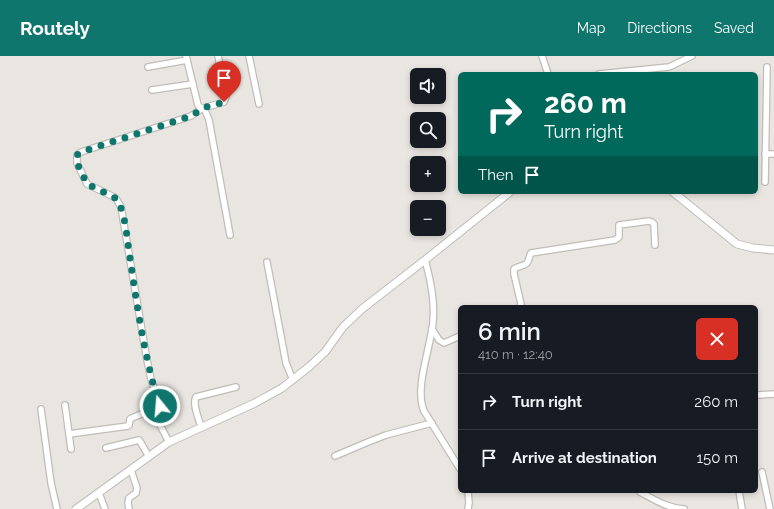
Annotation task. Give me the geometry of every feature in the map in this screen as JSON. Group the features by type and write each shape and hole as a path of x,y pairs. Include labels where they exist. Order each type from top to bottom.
{"street":[{"path":"169,442 159,419 160,406 151,379 147,360 121,208 114,197 87,184 77,163 76,157 81,152 191,116 204,108 222,103 226,97 218,56"},
{"path":"249,56 259,104"},
{"path":"542,56 547,72"},
{"path":"622,72 668,66 692,56"},
{"path":"148,68 187,58 198,105 201,108 204,108 209,120 230,235"},
{"path":"765,182 767,67"},
{"path":"152,90 193,84"},
{"path":"765,154 774,154"},
{"path":"76,509 169,442 255,403 293,380 325,352 343,327 362,309 508,194"},
{"path":"675,194 737,244 753,248 774,250"},
{"path":"521,305 514,269 516,266 527,263 531,253 615,240 619,237 619,225 649,221 654,224 655,245"},
{"path":"425,260 433,298 433,317 420,397 422,407 458,462"},
{"path":"267,262 286,363 293,380"},
{"path":"432,329 439,340 444,343 458,337"},
{"path":"201,427 194,399 199,396 236,387"},
{"path":"758,395 774,394"},
{"path":"65,405 71,449"},
{"path":"69,434 128,426 130,419 160,406"},
{"path":"41,408 51,483 57,509"},
{"path":"335,456 374,440 432,423"},
{"path":"106,448 139,440 149,457"},
{"path":"129,509 129,498 136,493 137,488 131,470"},
{"path":"762,472 770,509"},
{"path":"99,493 105,509"},
{"path":"468,493 468,509"},
{"path":"642,493 662,504 684,509"},
{"path":"739,493 742,509"}],"route":[{"path":"160,406 151,379 147,360 120,204 114,197 87,184 77,163 76,157 81,152 191,116 203,108 224,102"}]}
